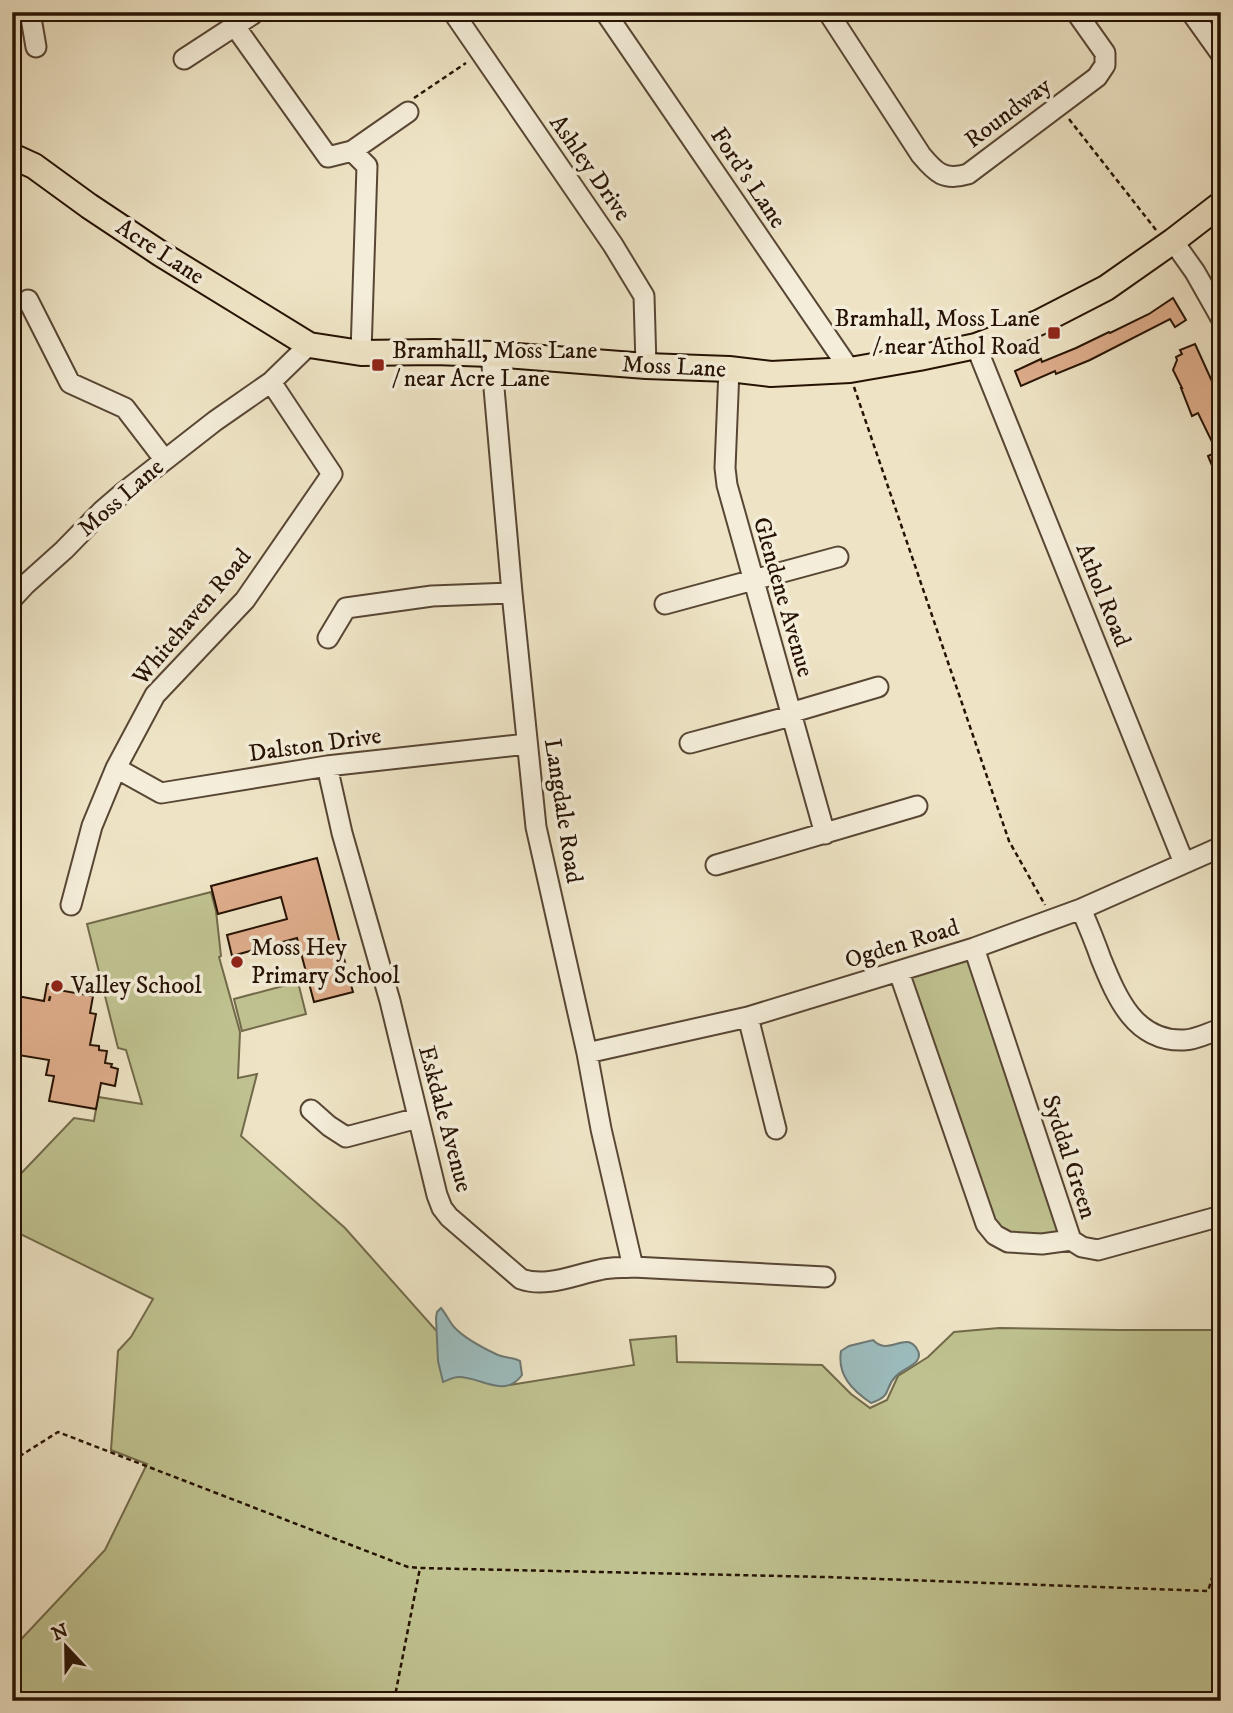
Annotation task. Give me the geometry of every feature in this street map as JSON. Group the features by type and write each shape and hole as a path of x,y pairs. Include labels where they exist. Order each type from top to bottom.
{"main road":[{"name":"Acre Lane","path":"12,156 34,166 161,254 309,345"},
{"name":"Moss Lane","path":"309,345 361,353 491,354 771,374 850,371 976,346 1038,323 1106,288 1221,204"}],"street":[{"path":"30,12 36,47"},
{"name":"Ashley Drive","path":"453,12 613,245 644,296 646,366"},
{"name":"Ford's Lane","path":"606,12 850,371"},
{"name":"Roundway","path":"828,12 921,155 933,169 945,176 957,177 968,174 1097,77 1105,65 1105,53 1076,12"},
{"path":"1191,12 1221,54"},
{"path":"184,59 253,15"},
{"path":"234,25 328,158 352,151 408,112"},
{"path":"352,151 367,166 361,353"},
{"path":"1171,243 1195,272 1221,318"},
{"path":"28,300 70,383 125,408 164,459"},
{"name":"Moss Lane","path":"12,599 102,511 164,459 271,382 309,345"},
{"name":"Athol Road","path":"976,346 1184,863"},
{"name":"Langdale Road","path":"491,354 536,827 633,1267"},
{"name":"Glendene Avenue","path":"729,369 724,468 733,509 825,834"},
{"name":"Whitehaven Road","path":"71,905 92,826 116,768 155,695 245,600 332,474 271,382"},
{"path":"665,604 838,557"},
{"path":"328,638 346,608 432,596 512,593"},
{"path":"691,743 878,687"},
{"name":"Dalston Drive","path":"116,768 161,793 327,766 527,744"},
{"name":"Eskdale Avenue","path":"327,766 342,833 390,1001 437,1195 449,1217 521,1279 536,1283 602,1269 633,1267 825,1277"},
{"path":"716,865 917,806"},
{"name":"Ogden Road","path":"587,1054 748,1017 974,948 1082,909 1221,847"},
{"path":"1082,909 1114,991 1140,1027 1161,1037 1186,1040 1221,1029"},
{"name":"Syddal Green","path":"899,972 986,1224 995,1235 1008,1242 1042,1244 1071,1240 974,948"},
{"path":"748,1017 776,1129"},
{"path":"311,1110 346,1137 418,1118"},
{"path":"1071,1240 1082,1247 1098,1250 1221,1216"}],"path":[{"path":"408,112 405,103 481,53"},
{"path":"1058,106 1171,243"},
{"path":"850,371 1009,841 1053,919"},
{"path":"50,1001 51,993"},
{"path":"12,1461 58,1432 408,1567 420,1568 825,1577 1208,1591 1221,1549"},
{"path":"394,1701 420,1568"}],"green space":[{"path":"211,892 216,911 219,957 240,1032 238,1078 257,1074 241,1136 345,1228 473,1372 510,1385 634,1365 630,1340 676,1336 677,1362 822,1365 851,1394 870,1408 887,1400 898,1376 928,1357 954,1332 999,1328 1221,1330 1221,1701 12,1701 12,1649 105,1550 147,1464 111,1450 118,1351 131,1337 153,1299 12,1230 12,1183 74,1118 94,1121 98,1097 142,1104 126,1050 118,1048 87,924"},
{"path":"974,948 1071,1240 995,1235 899,972"},
{"path":"298,982 306,1014 242,1031 234,999"}],"water":[{"path":"441,1308 454,1327 469,1339 498,1355 520,1361 522,1375 515,1382 500,1386 459,1377 443,1382 438,1361 436,1318"},
{"path":"873,1340 885,1346 908,1342 913,1344 919,1354 916,1362 892,1381 886,1394 871,1403 847,1381 840,1360 841,1351 849,1346"}],"building":[{"path":"1173,298 1186,320 1175,327 1170,319 1090,360 1021,386 1015,371 1110,333 1149,314"},
{"path":"1195,344 1221,401 1221,487 1208,456 1217,452 1198,413 1192,416 1173,370 1176,357 1182,354 1180,350"},
{"path":"317,858 353,992 314,1002 297,938 232,956 227,935 287,919 281,897 218,914 211,886"},
{"path":"47,984 58,985 58,990 93,996 90,1013 96,1014 90,1045 107,1051 105,1063 118,1069 115,1086 101,1083 96,1109 49,1101 54,1076 46,1075 49,1060 12,1054 12,995 44,1001"}],"place":[{"name":"Bramhall, Moss Lane / near Athol Road","path":"1054,333"},
{"name":"Bramhall, Moss Lane / near Acre Lane","path":"378,365"},
{"name":"Moss Hey Primary School","path":"237,962"},
{"name":"Valley School","path":"57,986"}]}
